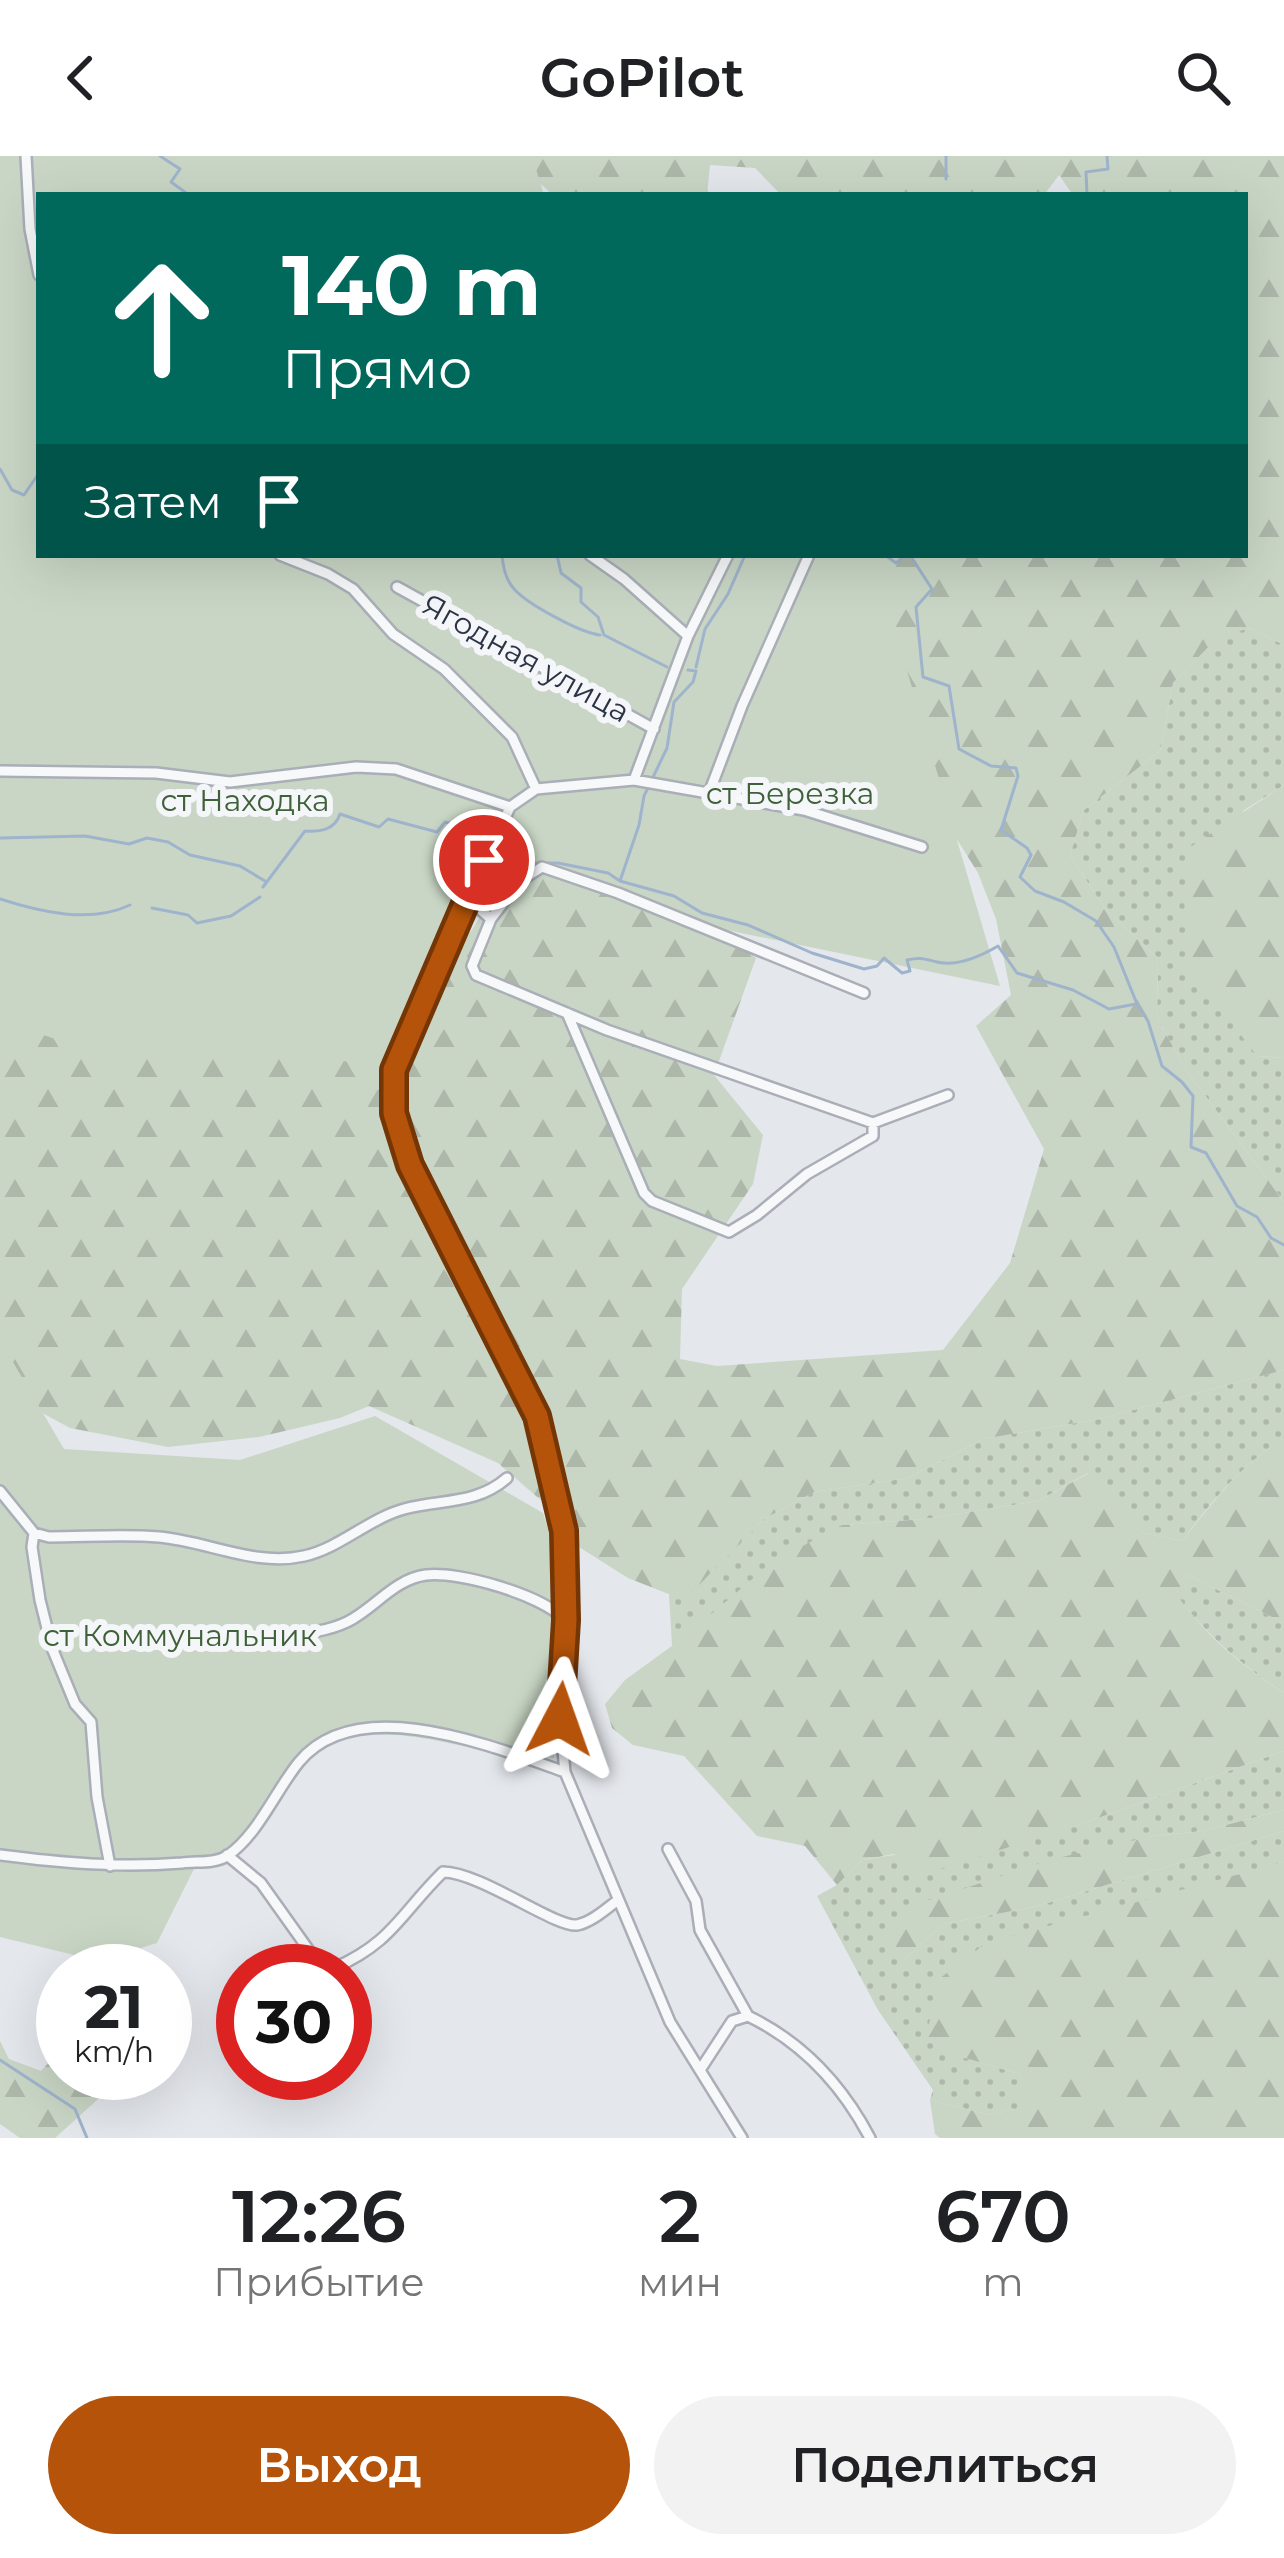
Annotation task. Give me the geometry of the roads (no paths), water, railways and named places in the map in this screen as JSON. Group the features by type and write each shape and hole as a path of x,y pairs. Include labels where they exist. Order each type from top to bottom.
{"street":[{"path":"26,156 36,260"},
{"path":"288,558 353,589 393,634 444,669 512,737 536,789"},
{"path":"594,558 688,636"},
{"path":"638,781 688,636 727,558"},
{"path":"709,793 807,558"},
{"name":"Ягодная улица","path":"397,587 654,729"},
{"path":"0,771 156,773 230,782 356,767 395,770 510,807"},
{"path":"742,2138 670,2023 565,1772 560,1719 566,1620 564,1531 537,1416 410,1165 394,1113 394,1070 510,807 536,789 638,781 663,784 804,811 922,847"},
{"path":"864,992 542,866 520,881 491,919 472,966 476,976 567,1012 873,1123 948,1095"},
{"path":"467,898 491,919"},
{"path":"567,1012 644,1192 652,1202 729,1232 807,1174 873,1136 873,1123"},
{"path":"0,1491 34,1533 49,1537 157,1537 218,1551 301,1557 391,1514 474,1499 507,1478"},
{"path":"34,1533 40,1600 52,1648 75,1705 91,1723 97,1797 110,1866"},
{"path":"266,1638 342,1624 424,1575 515,1592 566,1620"},
{"path":"0,1856 110,1866 214,1862 227,1856 314,1746 348,1731 393,1728 454,1735 565,1772"},
{"path":"668,1849 696,1901 700,1930 748,2016 778,2030 839,2086 870,2138"},
{"path":"227,1856 261,1883 318,1963 334,1968 364,1955 389,1936 442,1872 490,1886 564,1924 578,1925 618,1900"},
{"path":"700,2070 732,2021 748,2016"}],"waterway":[{"path":"160,156 180,169 171,182 185,192"},
{"path":"946,156 946,179"},
{"path":"1087,192 1086,172 1108,169 1107,156"},
{"path":"0,469 12,490 24,495 36,477"},
{"path":"502,558 507,578 522,596 568,624 600,635"},
{"path":"558,558 561,573 581,588 581,602 598,617 604,635 667,667"},
{"path":"696,667 705,629 744,558"},
{"path":"889,558 896,563 902,558"},
{"path":"912,558 932,589 916,607 923,677 949,686 959,749 991,766 1016,768 1018,776 1001,830 1031,855 1020,877 1035,891 1096,921 1114,947 1148,1021 1162,1066 1193,1096 1191,1147 1206,1153 1237,1206 1257,1217 1271,1238 1284,1245"},
{"path":"620,881 644,796 667,748 674,702 693,682 696,671 688,670"},
{"path":"263,887 305,831 326,829 340,814 379,827 388,819 437,832 445,822 488,834"},
{"path":"0,838 85,836 129,844 147,838 168,842 190,855 240,866 265,881"},
{"path":"501,844 531,863 608,873 620,881 674,896 702,913 748,925 864,969 877,966 884,958 902,973 910,971 907,960 953,963 998,946 1017,973 1073,990 1109,1009 1136,1004"},
{"path":"152,908 188,915 197,923 231,916 260,897"},
{"path":"0,899 82,915 130,905"},
{"path":"0,2060 75,2109 87,2138"}],"park label":[{"name":"ст Березка","path":"790,793"},
{"name":"ст Находка","path":"245,800"},
{"name":"ст Коммунальник","path":"180,1635"}]}
